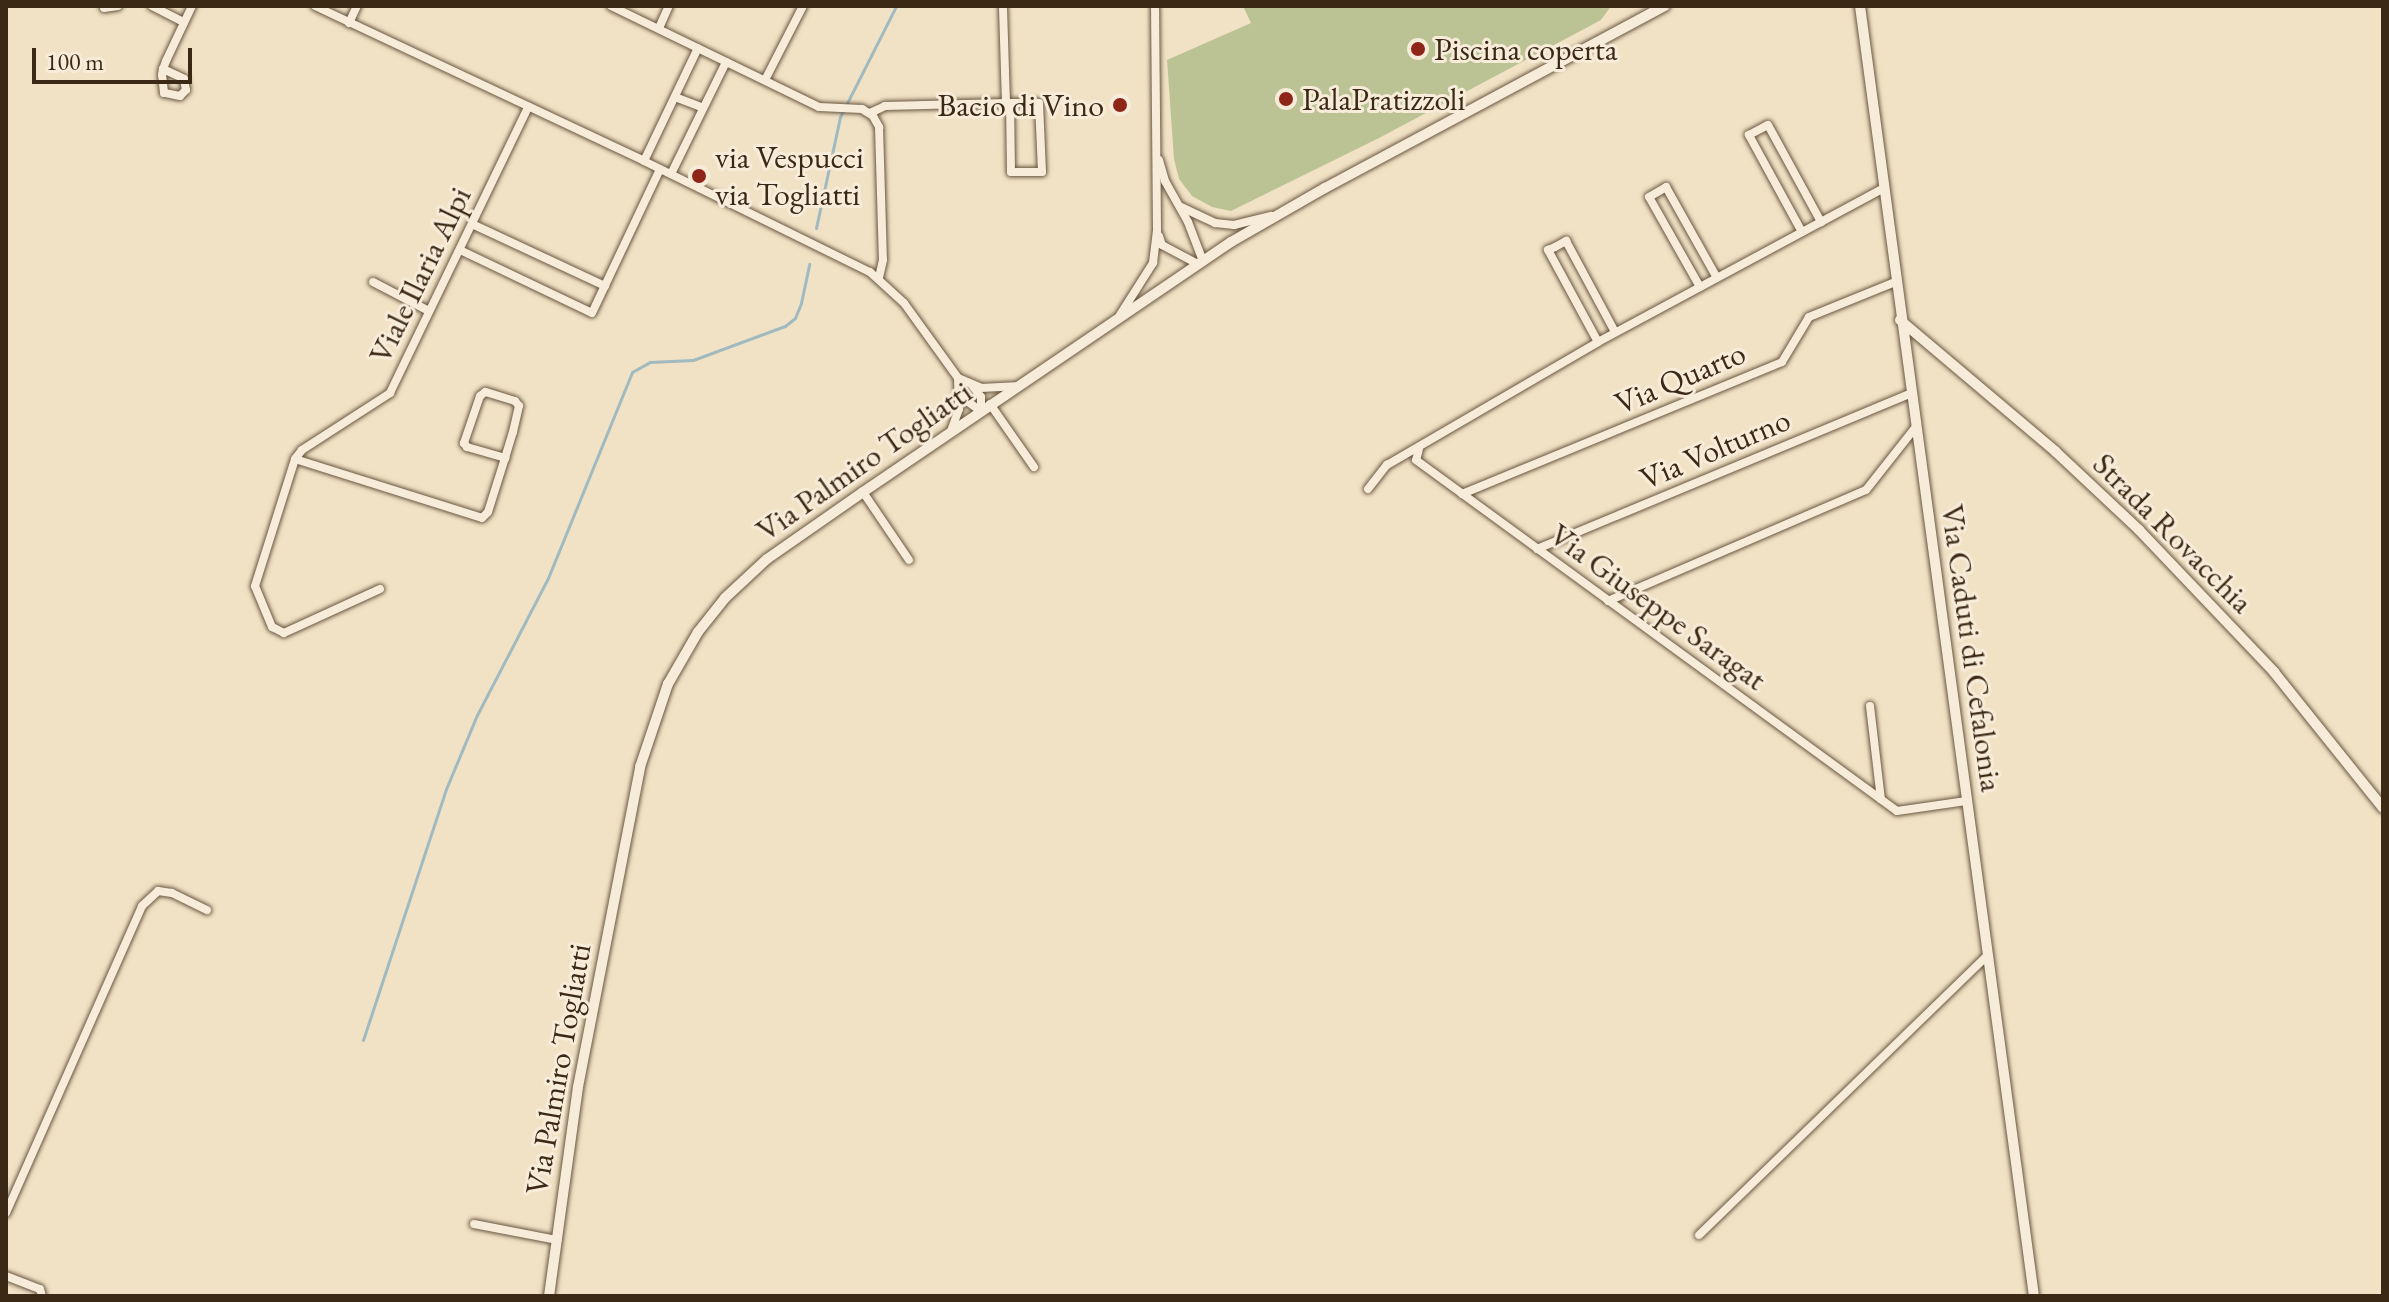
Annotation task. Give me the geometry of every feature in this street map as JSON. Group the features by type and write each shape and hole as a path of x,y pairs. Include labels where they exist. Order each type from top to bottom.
{"street":[{"path":"104,8 118,6"},
{"path":"152,6 184,22"},
{"path":"163,69 192,6"},
{"path":"315,6 671,174 879,278 904,303 958,378 960,396 951,431"},
{"path":"349,23 357,6"},
{"path":"611,6 819,107 870,113 885,106 1008,103 1039,103 1042,172 1011,172 1008,103 1003,6"},
{"path":"659,28 669,6"},
{"path":"765,80 803,6"},
{"path":"1112,324 1133,298 1153,263 1157,231 1155,6"},
{"name":"Via Palmiro Togliatti","path":"550,1295 578,1087 637,782 653,721 668,684 698,632 741,582 863,492 1200,263 1283,213 1665,6"},
{"name":"Via Caduti di Cefalonia","path":"1860,6 1882,189 2034,1296"},
{"path":"644,161 698,48"},
{"path":"671,174 726,62"},
{"path":"675,97 703,108"},
{"name":"Viale Ilaria Alpi","path":"295,459 302,450 390,393 528,107"},
{"path":"870,113 879,127 883,260 879,278"},
{"path":"1802,232 1749,135 1758,130 1768,125 1821,222"},
{"path":"1156,148 1165,181 1200,263"},
{"path":"460,250 592,313 660,169"},
{"path":"1700,287 1649,197 1666,187 1717,278"},
{"path":"1368,489 1387,465 1615,332 1882,189"},
{"path":"1177,204 1196,217 1231,224 1283,213"},
{"path":"472,224 605,286"},
{"path":"1157,231 1162,245 1200,263"},
{"path":"1598,342 1548,250 1566,241 1615,332"},
{"path":"373,282 429,311"},
{"name":"Via Quarto","path":"1462,494 1782,362 1809,317 1895,282"},
{"name":"Strada Rovacchia","path":"1900,320 2056,452 2139,530 2274,672 2383,808"},
{"path":"958,378 990,390 1017,386"},
{"path":"971,384 1034,467"},
{"path":"380,589 291,632 279,632 272,627 255,586 295,459 478,518 488,512 505,458 519,406 515,401 485,392 480,396 464,443 467,447 505,458"},
{"name":"Via Volturno","path":"1537,549 1910,394"},
{"path":"960,396 986,407"},
{"path":"1608,601 1866,490 1915,428"},
{"name":"Via Giuseppe Saragat","path":"1419,449 1416,460 1897,811 1966,801"},
{"path":"863,492 909,560"},
{"path":"1870,706 1881,799"},
{"path":"6,1213 142,906 158,891 172,893 207,910"},
{"path":"1699,1235 1988,955"},
{"path":"474,1224 557,1240"},
{"path":"6,1276 40,1289 42,1296"}],"green space":[{"path":"1243,6 1611,6 1601,20 1379,138 1231,211 1212,207 1192,196 1179,179 1174,159 1167,60 1251,23"}],"waterway":[{"path":"816,228 840,117 896,6"},
{"path":"363,1040 446,789 477,715 548,578 632,372 650,362 693,360 785,326 795,318 801,303 809,264"}],"place":[{"name":"Piscina coperta","path":"1418,49"},
{"name":"PalaPratizzoli","path":"1286,99"},
{"name":"Bacio di Vino","path":"1120,105"},
{"name":"via Vespucci via Togliatti","path":"699,176"}]}
